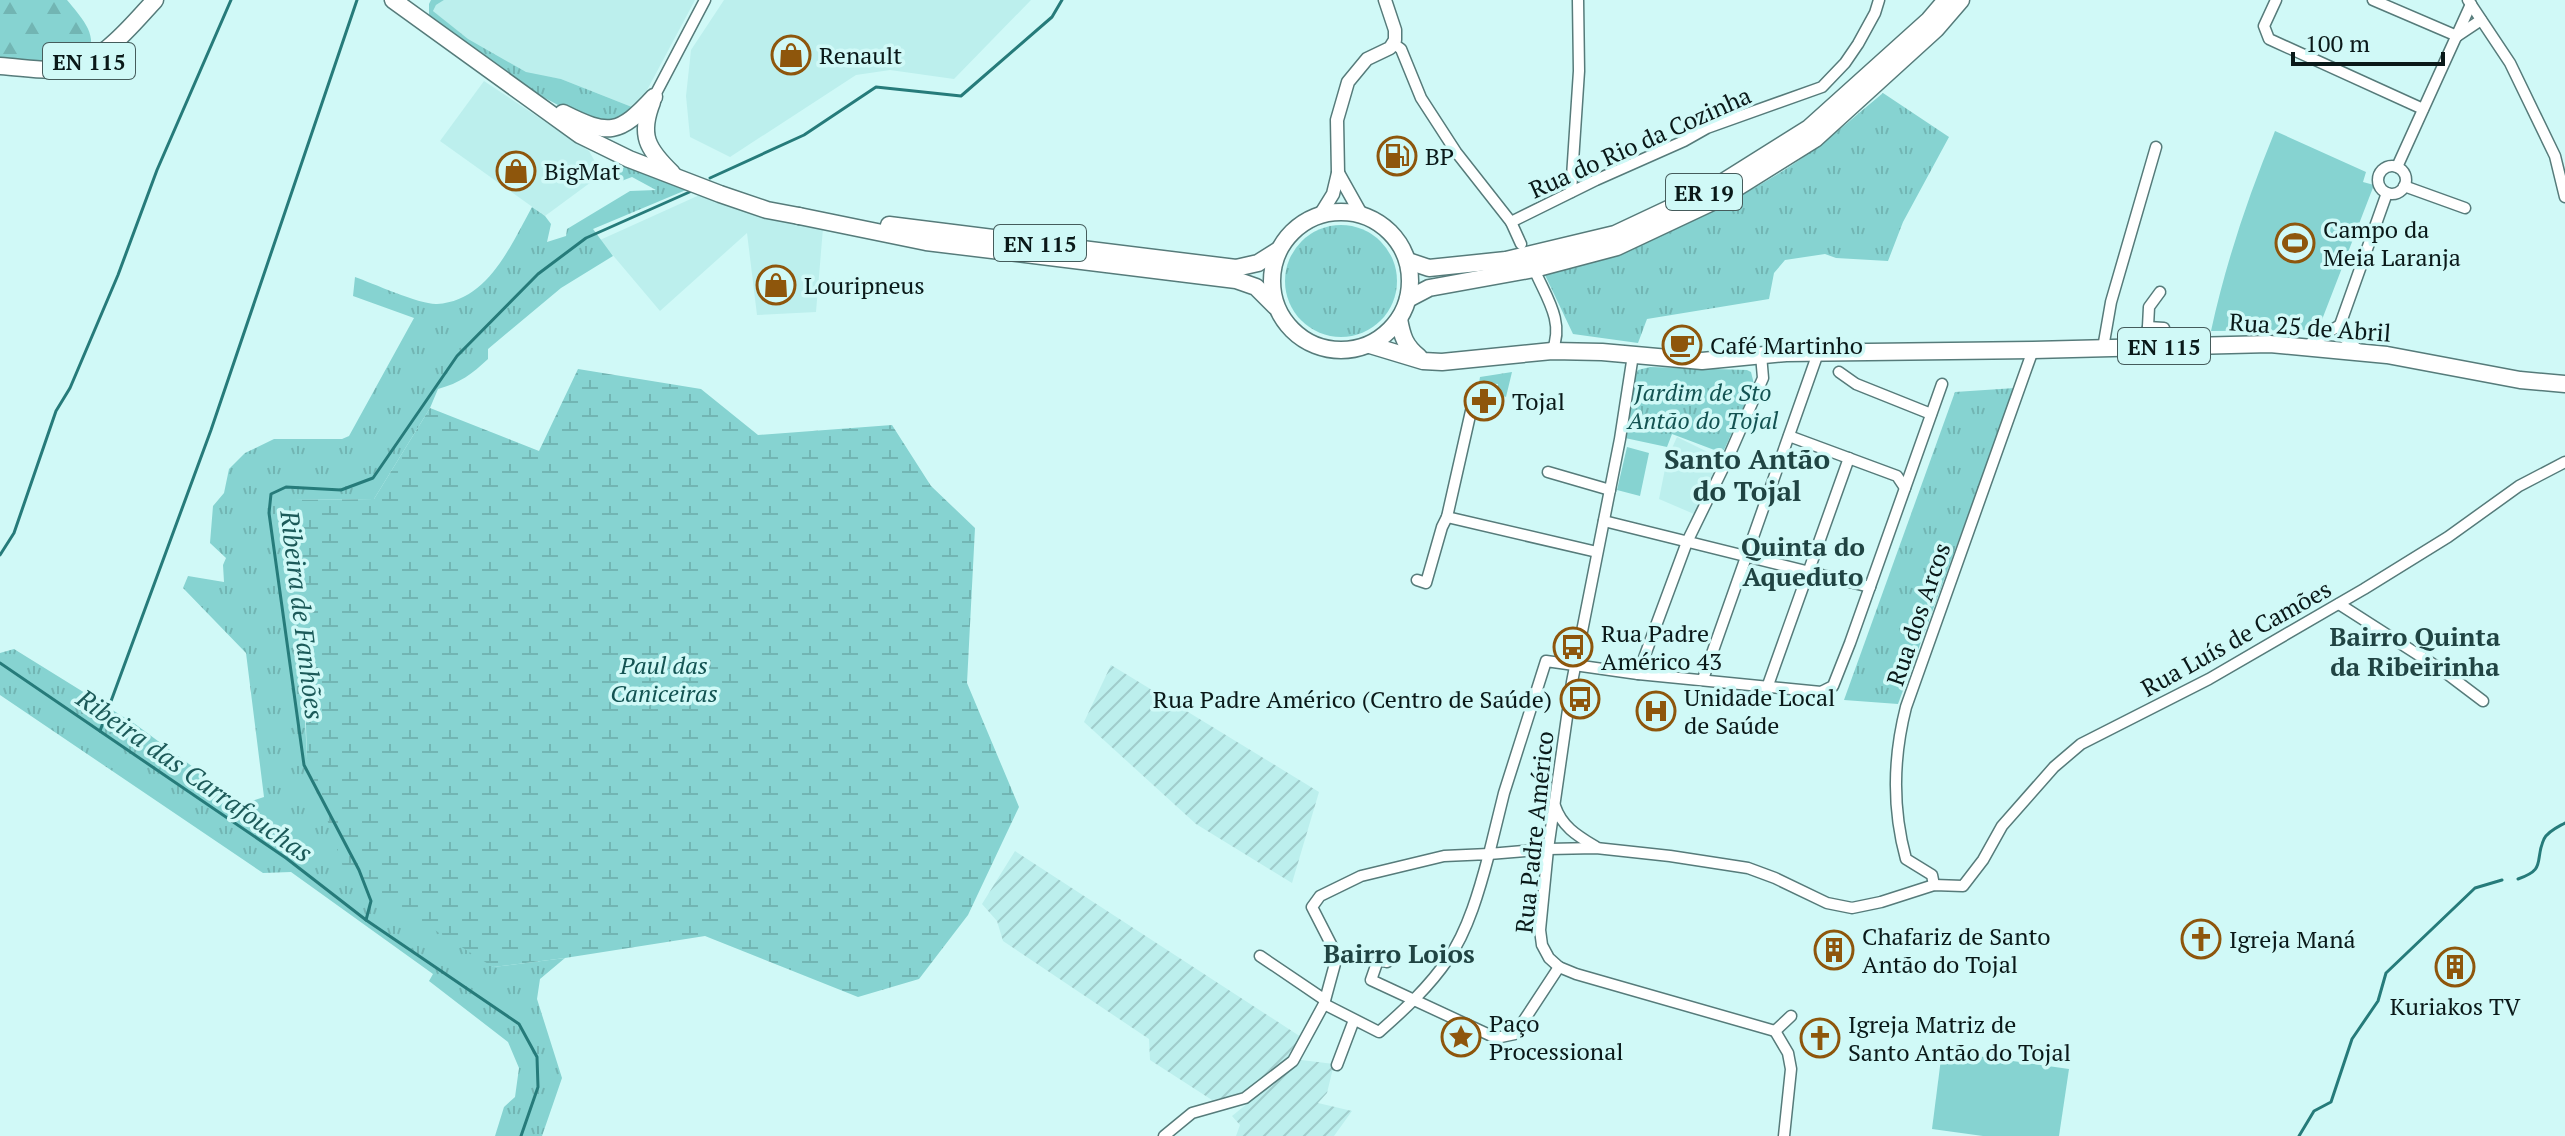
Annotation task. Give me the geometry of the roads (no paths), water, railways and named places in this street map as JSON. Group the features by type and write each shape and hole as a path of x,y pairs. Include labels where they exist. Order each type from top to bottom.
{"main road":[{"name":"EN 115","path":"0,66 40,70 77,66 106,49 155,0"},
{"name":"EN 115","path":"393,0 415,6 580,135 629,159 767,210 926,242 1236,280 1256,287 1275,306"},
{"name":"ER 19","path":"1408,261 1429,268 1506,260 1615,234 1715,187 1809,128 1929,20 1946,0"},
{"name":"ER 19","path":"1408,299 1429,288 1534,269 1617,247 1719,199 1815,139 1936,29 1961,0"},
{"path":"542,107 559,111 592,127 611,129 632,120 654,97"},
{"path":"654,97 645,119 648,144 658,160 676,176"},
{"path":"629,159 626,140 632,120"},
{"path":"1333,211 1361,214 1379,223 1397,239 1408,261 1411,280 1408,299 1399,319 1386,334 1370,345 1345,351 1323,349 1303,340 1287,325 1275,306 1271,279 1277,251 1291,232 1310,218 1333,211"},
{"name":"EN 115","path":"799,216 946,231 1236,268 1258,263 1277,251"},
{"path":"1399,319 1401,335 1408,349 1423,361"},
{"name":"Rua 25 de Abril","path":"1761,355 2147,346 2306,346 2337,342 2361,352 2520,380 2565,384"},
{"name":"EN 115","path":"1370,345 1423,361 1552,351 1702,361 1761,355"}],"street":[{"path":"654,97 705,0"},
{"path":"1320,215 1333,194 1338,173 1337,120 1348,82 1367,59 1394,44 1396,35 1385,0"},
{"path":"1571,192 1579,71 1578,0"},
{"name":"Rua do Rio da Cozinha","path":"1511,222 1707,128 1822,87 1858,44 1879,0"},
{"path":"2276,0 2264,26 2269,39 2423,109"},
{"path":"2373,0 2457,36"},
{"path":"2397,167 2470,2"},
{"path":"2470,2 2510,63 2555,156 2565,197"},
{"path":"2457,36 2481,20"},
{"path":"1394,44 1401,49 1421,98 1456,152 1511,222 1521,244"},
{"path":"2103,348 2111,302 2156,147"},
{"path":"2397,167 2405,175 2404,186 2397,193 2387,193 2379,186 2378,177 2384,168 2397,167"},
{"path":"1338,173 1361,214"},
{"path":"2404,186 2465,208"},
{"path":"2337,342 2330,343 2387,193"},
{"path":"1534,269 1556,320 1558,337 1552,351"},
{"path":"2147,346 2149,307 2160,292"},
{"path":"2148,327 2164,328"},
{"path":"2306,346 2337,327"},
{"name":"Rua dos Arcos","path":"1934,885 1932,875 1906,859 1897,826 1896,781 1901,730 1912,691 2033,350"},
{"path":"1703,679 1818,353"},
{"name":"Rua Padre Américo","path":"1559,967 1549,958 1542,945 1540,930 1548,849 1575,666 1633,355"},
{"path":"1638,674 1687,542 1763,378 1761,355"},
{"path":"1839,372 1856,384 1931,414"},
{"path":"1260,956 1325,1002 1379,1032 1414,1001 1450,958 1478,898 1504,793 1546,661 1638,674 1821,692 1833,686 1942,384"},
{"path":"1417,580 1426,583 1447,517 1471,411"},
{"path":"1789,436 1897,476 1905,488"},
{"path":"1768,685 1849,458"},
{"name":"Rua Luís de Camões","path":"1934,885 1963,886 1983,860 2002,826 2054,767 2081,744 2209,679 2339,604 2448,537 2519,486 2565,462"},
{"path":"1548,472 1610,490"},
{"path":"1447,517 1597,552"},
{"path":"1604,521 1870,587"},
{"path":"2339,604 2442,670 2483,701"},
{"path":"1554,804 1558,816 1572,832 1596,848"},
{"path":"1550,835 1572,832"},
{"path":"1164,1136 1192,1113 1245,1098 1293,1061 1325,1002 1336,960 1312,907 1320,896 1361,876 1444,856 1596,848 1748,868 1827,903 1852,908 1934,885"},
{"path":"1387,962 1378,960 1371,980 1496,1038 1515,1034 1559,967 1775,1031 1788,1053 1791,1069 1784,1136"},
{"path":"1775,1031 1791,1016"},
{"path":"1337,1065 1354,1020"}],"waterway":[{"path":"0,555 14,533 56,411 70,388 118,275 157,170 231,0"},
{"path":"100,731 211,430 357,0"},
{"name":"Ribeira de Fanhões","path":"710,178 804,135 876,87 961,96 1052,17 1062,0"},
{"name":"Ribeira de Fanhões","path":"366,920 371,901 359,870 304,765 269,513 271,494 286,487 341,490 373,478 457,356 538,274 586,238 694,190"},
{"name":"Ribeira das Carrafouchas","path":"0,663 286,858 366,920 519,1024 537,1057 538,1087 521,1136"},
{"path":"2518,879 2533,872 2546,836 2565,823"},
{"path":"2299,1136 2314,1111 2331,1102 2352,1039 2378,1001 2386,973 2475,888 2502,880"}],"place":[{"name":"Renault","path":"791,55"},
{"name":"BP","path":"1397,156"},
{"name":"BigMat","path":"516,171"},
{"name":"Campo da Meia Laranja","path":"2295,243"},
{"name":"Louripneus","path":"776,285"},
{"name":"Café Martinho","path":"1682,345"},
{"name":"Tojal","path":"1484,401"},
{"name":"Rua Padre Américo 43","path":"1573,647"},
{"name":"Rua Padre Américo (Centro de Saúde)","path":"1580,699"},
{"name":"Unidade Local de Saúde","path":"1656,711"},
{"name":"Igreja Maná","path":"2201,939"},
{"name":"Chafariz de Santo Antão do Tojal","path":"1834,950"},
{"name":"Kuriakos TV","path":"2455,967"},
{"name":"Paço Processional","path":"1461,1037"},
{"name":"Igreja Matriz de Santo Antão do Tojal","path":"1820,1038"}],"district":[{"name":"Santo Antão do Tojal","path":"1747,474"},
{"name":"Quinta do Aqueduto","path":"1803,561"},
{"name":"Bairro Quinta da Ribeirinha","path":"2415,651"},
{"name":"Bairro Loios","path":"1399,953"}],"park label":[{"name":"Jardim de Sto Antão do Tojal","path":"1703,406"},
{"name":"Paul das Caniceiras","path":"664,679"}]}
